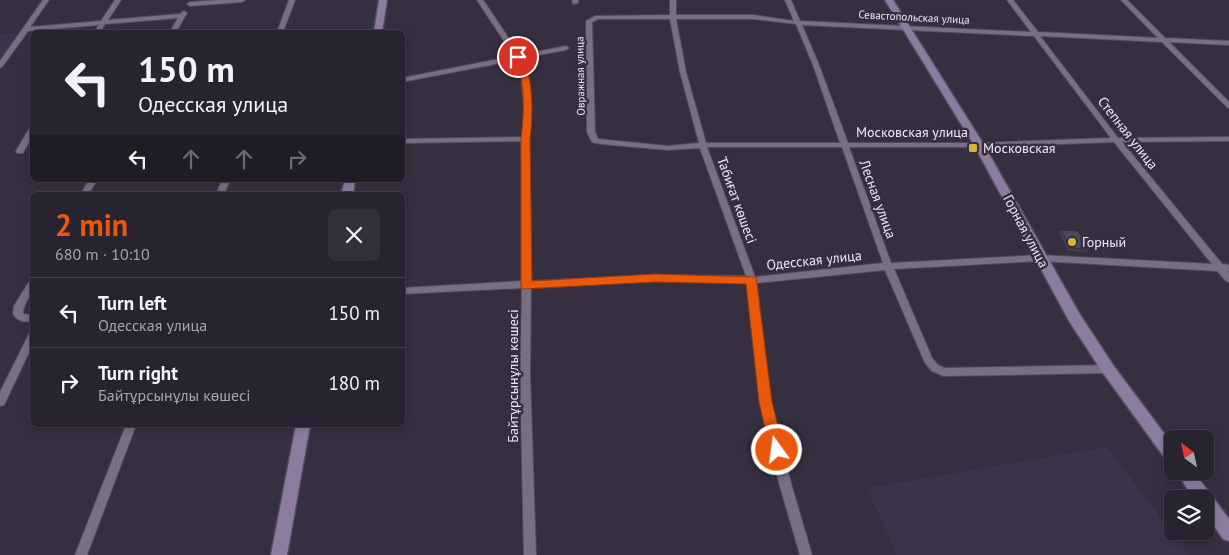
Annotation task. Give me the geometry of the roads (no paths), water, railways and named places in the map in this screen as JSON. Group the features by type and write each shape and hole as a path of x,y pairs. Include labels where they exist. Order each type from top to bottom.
{"street":[{"path":"0,66 46,0"},
{"path":"99,30 118,0"},
{"path":"174,30 191,2 242,0"},
{"path":"281,30 292,0"},
{"path":"378,30 383,0"},
{"name":"Байтұрсынұлы көшесі","path":"480,0 523,65 528,118 525,139 525,374 530,555"},
{"name":"Табиғат көшесі","path":"673,0 673,18 683,72 703,145 752,280 765,402 785,483 806,555"},
{"name":"Лесная улица","path":"788,0 845,144 888,266 928,360 935,368 943,372 1108,369"},
{"name":"Горная улица","path":"890,0 979,145 1074,317 1108,369 1164,445"},
{"name":"Степная улица","path":"1010,0 1037,33 1116,140 1218,268 1229,279"},
{"path":"1124,0 1229,106"},
{"path":"26,29 182,16"},
{"name":"Севастопольская улица","path":"597,17 753,17 798,23 906,26 1229,43"},
{"name":"Овражная улица","path":"595,140 591,132 589,21 597,17"},
{"path":"405,79 566,48"},
{"path":"20,151 30,135"},
{"path":"405,140 525,139"},
{"name":"Московская улица","path":"595,140 642,147 668,148 703,145 979,145 1116,140 1229,140"},
{"name":"Одесская улица","path":"405,292 655,278 752,280 888,266 1040,258 1229,268"},
{"path":"30,288 18,314 22,318 30,318"},
{"path":"0,402 30,341"},
{"path":"81,555 130,427"},
{"path":"279,555 303,427"},
{"path":"1214,513 1229,533"}],"place":[{"name":"Московская","path":"973,148"},
{"name":"Горный","path":"1072,242"}]}
